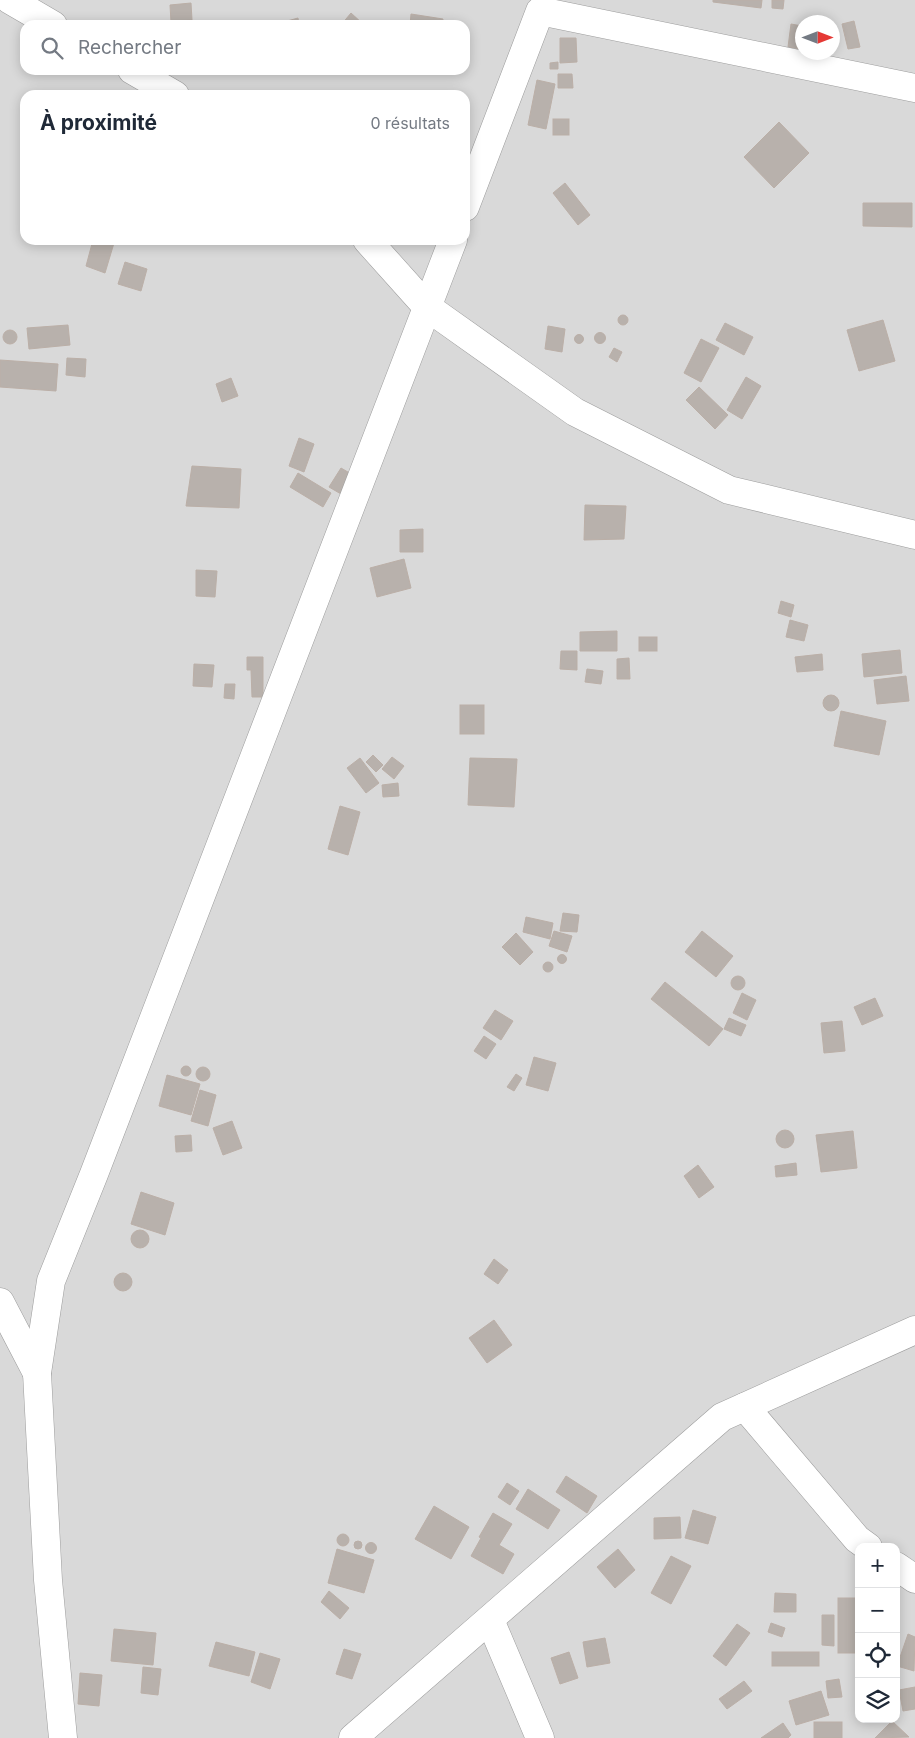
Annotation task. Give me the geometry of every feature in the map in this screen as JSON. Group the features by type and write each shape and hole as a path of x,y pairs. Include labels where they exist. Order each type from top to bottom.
{"street":[{"path":"10,0 44,20"},
{"path":"470,195 540,11 915,88"},
{"path":"141,75 166,90"},
{"path":"371,245 427,307 575,412 729,490 915,535"},
{"path":"63,1738 48,1580 37,1373 52,1281 451,245"},
{"path":"0,1302 37,1373"},
{"path":"353,1738 722,1417 915,1330"},
{"path":"745,1407 857,1539 862,1543"},
{"path":"900,1569 915,1579"},
{"path":"490,1620 540,1738"}],"shaded area":[{"path":"0,0 915,0 915,1738 0,1738"}],"building":[{"path":"713,0 762,0 761,8 713,2"},
{"path":"772,0 784,0 783,9 772,8"},
{"path":"191,3 192,20 171,20 170,5"},
{"path":"351,13 359,20 345,20"},
{"path":"411,14 443,19 443,20 410,20"},
{"path":"854,21 860,47 848,49 842,24"},
{"path":"791,24 795,25 795,48 788,47"},
{"path":"560,38 576,38 577,62 560,63"},
{"path":"558,62 558,69 550,69 550,63"},
{"path":"558,74 572,74 573,88 558,88"},
{"path":"537,80 555,84 546,129 528,125"},
{"path":"553,119 569,119 569,135 553,135"},
{"path":"779,122 809,153 774,188 744,157"},
{"path":"565,183 590,215 578,225 553,193"},
{"path":"863,203 912,203 912,227 863,226"},
{"path":"92,245 113,245 105,273 86,266"},
{"path":"125,262 147,269 141,291 118,284"},
{"path":"623,315 628,320 623,325 618,320"},
{"path":"883,320 895,361 859,371 847,330"},
{"path":"725,323 753,337 744,355 716,340"},
{"path":"68,325 70,345 29,349 27,328"},
{"path":"548,326 565,329 562,352 545,349"},
{"path":"10,330 15,332 17,337 15,342 10,344 5,342 3,337 5,332"},
{"path":"598,333 602,333 605,338 604,342 598,343 595,340 595,336"},
{"path":"579,335 583,339 579,343 575,339"},
{"path":"701,339 719,348 701,382 684,373"},
{"path":"614,348 622,352 617,362 609,357"},
{"path":"67,358 86,359 85,377 66,375"},
{"path":"0,360 58,364 56,391 0,387"},
{"path":"746,377 761,386 742,419 727,410"},
{"path":"231,378 238,396 222,402 216,384"},
{"path":"699,387 728,415 715,429 686,400"},
{"path":"299,438 314,444 304,472 289,466"},
{"path":"192,466 241,469 239,508 186,506"},
{"path":"341,468 353,475 341,494 329,487"},
{"path":"298,473 331,493 323,507 290,487"},
{"path":"585,505 626,506 624,539 584,540"},
{"path":"423,529 423,552 400,552 400,530"},
{"path":"404,559 411,588 377,597 370,568"},
{"path":"196,570 217,571 215,597 196,596"},
{"path":"781,601 794,605 791,617 778,613"},
{"path":"790,620 808,625 804,641 786,637"},
{"path":"617,631 617,651 580,651 580,632"},
{"path":"639,637 657,637 657,651 639,651"},
{"path":"900,650 902,673 864,677 862,654"},
{"path":"561,651 577,651 577,670 560,669"},
{"path":"822,654 823,670 797,672 795,657"},
{"path":"247,657 263,657 263,697 252,697 251,670 247,670"},
{"path":"629,658 630,679 617,679 617,659"},
{"path":"194,664 214,665 212,687 193,686"},
{"path":"587,669 603,671 601,684 585,682"},
{"path":"906,676 909,701 877,704 874,680"},
{"path":"225,684 235,684 234,699 224,698"},
{"path":"831,695 839,703 831,711 823,703"},
{"path":"460,705 484,705 484,734 460,734"},
{"path":"841,711 886,721 879,755 834,746"},
{"path":"373,755 383,765 376,772 366,762"},
{"path":"392,757 404,766 394,779 382,769"},
{"path":"360,758 379,783 366,793 347,768"},
{"path":"470,758 517,759 514,807 468,805"},
{"path":"398,783 399,796 383,797 382,785"},
{"path":"340,806 360,812 348,855 328,849"},
{"path":"563,913 579,915 577,932 560,931"},
{"path":"526,917 553,923 550,939 523,932"},
{"path":"554,931 572,936 567,952 549,946"},
{"path":"702,931 733,956 716,977 685,952"},
{"path":"516,933 533,952 520,965 502,947"},
{"path":"562,954 567,959 562,964 557,959"},
{"path":"546,962 550,962 553,967 552,971 546,972 543,969 543,965"},
{"path":"735,976 741,976 745,983 741,990 735,990 731,986 731,980"},
{"path":"665,982 723,1029 709,1046 651,999"},
{"path":"742,993 756,1000 747,1020 733,1013"},
{"path":"875,998 883,1016 862,1025 854,1007"},
{"path":"495,1010 513,1021 501,1040 483,1028"},
{"path":"729,1018 746,1025 741,1036 724,1029"},
{"path":"842,1021 845,1051 824,1053 821,1023"},
{"path":"484,1036 496,1044 486,1059 474,1051"},
{"path":"534,1057 556,1063 548,1091 526,1085"},
{"path":"184,1066 188,1066 191,1071 190,1075 184,1076 181,1073 181,1069"},
{"path":"200,1067 206,1067 210,1074 206,1081 200,1081 196,1077 196,1071"},
{"path":"516,1074 522,1078 514,1091 507,1087"},
{"path":"167,1075 200,1084 191,1115 159,1106"},
{"path":"200,1090 216,1095 208,1126 191,1121"},
{"path":"232,1121 242,1148 223,1155 213,1128"},
{"path":"781,1130 789,1130 794,1135 792,1146 781,1148 776,1143 776,1135"},
{"path":"853,1131 857,1168 821,1172 816,1135"},
{"path":"191,1135 192,1151 176,1152 175,1136"},
{"path":"796,1163 797,1175 776,1177 775,1166"},
{"path":"698,1165 714,1187 699,1198 684,1176"},
{"path":"141,1192 174,1203 165,1235 131,1224"},
{"path":"140,1230 146,1233 149,1239 146,1245 140,1248 134,1245 131,1239 134,1233"},
{"path":"494,1259 508,1270 498,1284 484,1274"},
{"path":"123,1273 129,1276 132,1282 129,1288 123,1291 117,1288 114,1282 117,1276"},
{"path":"494,1320 512,1345 487,1363 469,1338"},
{"path":"566,1476 597,1496 587,1513 556,1492"},
{"path":"507,1483 519,1491 510,1505 498,1497"},
{"path":"528,1489 560,1510 548,1529 516,1509"},
{"path":"434,1506 469,1527 451,1559 415,1539"},
{"path":"693,1510 716,1517 708,1544 685,1538"},
{"path":"493,1513 512,1524 499,1545 514,1554 503,1574 471,1556 481,1538 479,1537"},
{"path":"680,1517 681,1538 654,1539 654,1518"},
{"path":"343,1534 349,1540 343,1546 337,1540"},
{"path":"358,1541 362,1545 358,1549 354,1545"},
{"path":"369,1543 373,1543 376,1548 375,1552 369,1553 366,1550 366,1546"},
{"path":"337,1549 374,1560 364,1593 328,1583"},
{"path":"618,1549 635,1570 615,1588 597,1567"},
{"path":"671,1556 691,1566 671,1604 651,1593"},
{"path":"329,1591 349,1608 340,1619 321,1602"},
{"path":"775,1593 796,1594 796,1612 774,1612"},
{"path":"838,1598 855,1598 855,1653 838,1653"},
{"path":"822,1615 834,1615 834,1646 822,1645"},
{"path":"771,1623 785,1628 782,1637 768,1632"},
{"path":"737,1624 750,1633 726,1666 713,1656"},
{"path":"114,1629 156,1633 153,1665 111,1661"},
{"path":"908,1634 915,1637 914,1671 900,1667 900,1657"},
{"path":"605,1638 610,1663 587,1667 583,1642"},
{"path":"216,1642 255,1652 249,1676 209,1666"},
{"path":"344,1649 361,1654 352,1679 336,1674"},
{"path":"569,1652 578,1678 560,1684 551,1658"},
{"path":"772,1652 819,1652 819,1666 772,1666"},
{"path":"260,1653 280,1659 270,1689 251,1682"},
{"path":"143,1667 161,1669 158,1695 141,1693"},
{"path":"80,1673 102,1675 99,1706 78,1704"},
{"path":"839,1679 842,1697 828,1698 826,1681"},
{"path":"744,1681 752,1691 727,1709 719,1699"},
{"path":"915,1687 915,1709 903,1711 900,1690"},
{"path":"821,1691 829,1715 796,1725 789,1701"},
{"path":"814,1722 842,1722 842,1738 814,1738"},
{"path":"783,1723 791,1735 788,1738 761,1738"},
{"path":"890,1723 894,1723 909,1737 875,1738"}]}
